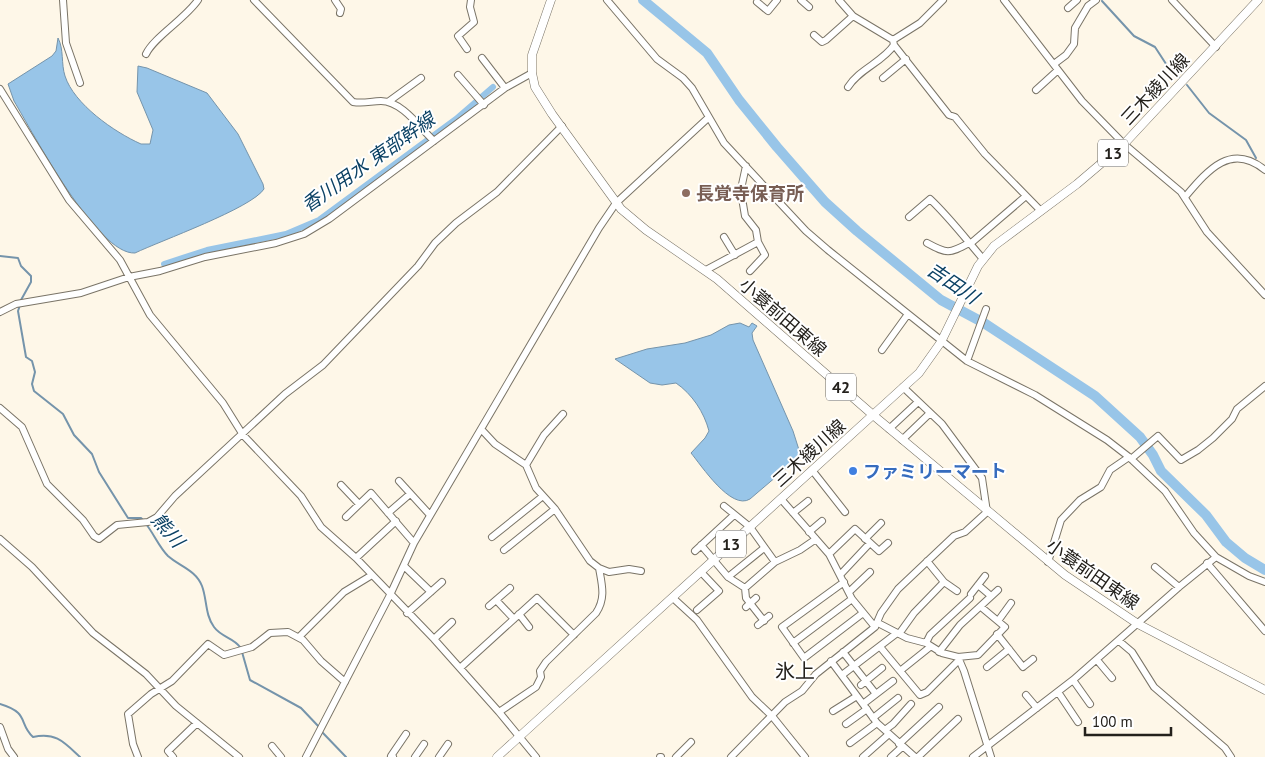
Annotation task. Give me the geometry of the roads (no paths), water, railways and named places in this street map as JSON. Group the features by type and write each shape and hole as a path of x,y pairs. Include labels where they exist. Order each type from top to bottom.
{"main road":[{"name":"小蓑前田東線","path":"551,0 535,42 532,73 536,87 616,202 646,230 706,270 889,429 1048,562 1105,604 1138,624 1265,690"},
{"name":"三木綾川線","path":"497,757 903,387 928,362 941,342 983,259 1003,238 1077,184 1124,144 1258,0"}],"street":[{"path":"63,0 66,43 80,83"},
{"path":"146,54 151,45 180,21 198,0"},
{"path":"254,0 353,102 362,104 380,101 398,106 432,139"},
{"path":"335,0 341,9 340,13"},
{"path":"467,49 458,36 474,22 470,7 471,0"},
{"path":"606,0 663,65 688,83 724,143 806,231 941,342 967,361 1035,395 1107,440 1130,458 1165,491 1194,533 1216,557 1243,573 1265,582"},
{"path":"757,2 768,11 777,0"},
{"path":"801,0 809,7"},
{"path":"839,0 853,16 894,42 950,114 955,117 985,154 1041,211"},
{"path":"848,87 886,54 894,42 920,23 943,0"},
{"path":"1004,0 1082,101 1124,144 1170,181 1185,197 1207,232 1265,295"},
{"path":"1068,8 1077,0"},
{"path":"1036,90 1074,44 1075,28 1088,6 1096,0"},
{"path":"1172,0 1216,47"},
{"path":"814,35 822,42 853,16"},
{"path":"482,58 505,88"},
{"path":"883,78 906,59"},
{"path":"0,312 20,304 81,292 219,253 276,243 304,234 329,219 481,101 532,73"},
{"path":"458,75 481,101"},
{"path":"388,102 421,78"},
{"path":"0,89 69,200 112,248 150,315 223,403 243,435 301,496 321,527 356,558 434,640 499,712 536,757"},
{"path":"306,757 390,595 414,543 616,202 708,118"},
{"path":"0,408 22,427 47,484 83,520 94,536 99,539 124,522 145,522 157,517 175,496 243,435 285,394 323,365 418,266 436,243 456,223 497,192 562,126"},
{"path":"1185,197 1215,166 1239,157 1254,161 1265,170"},
{"path":"746,166 741,189 745,216 756,230 758,242 765,255 750,271"},
{"path":"927,243 946,252 954,251 969,244 1026,196"},
{"path":"909,217 930,199 955,223 969,244 983,259"},
{"path":"724,237 735,255"},
{"path":"706,270 758,242"},
{"path":"967,361 985,312"},
{"path":"882,350 908,314"},
{"path":"1048,562 1062,520 1080,500 1101,487 1110,470 1138,453 1158,436 1181,460 1188,457 1213,438 1232,419 1237,409 1265,386"},
{"path":"731,757 785,702 802,691 830,661 877,625 881,613 898,589 954,536 965,532 987,512 982,478 942,424 929,414 903,387"},
{"path":"889,429 918,402"},
{"path":"526,465 544,435 563,414"},
{"path":"902,440 929,414"},
{"path":"481,429 495,444 526,465 533,483 555,509 590,561 599,568 609,572 629,569 641,571"},
{"path":"812,470 845,512"},
{"path":"399,481 430,515"},
{"path":"341,485 359,504"},
{"path":"346,517 371,493 414,543"},
{"path":"388,513 410,494"},
{"path":"492,537 543,496"},
{"path":"780,499 829,554 852,599 863,613 877,625 958,659 978,655 1005,627 981,607"},
{"path":"793,513 808,501"},
{"path":"724,506 750,527 775,562"},
{"path":"504,550 555,509"},
{"path":"694,551 734,515"},
{"path":"356,558 396,521"},
{"path":"809,532 822,521"},
{"path":"840,575 881,523"},
{"path":"829,554 855,529 880,551 888,543"},
{"path":"745,588 775,562 800,550 816,538"},
{"path":"0,539 32,567 93,633 146,674 197,723 239,757"},
{"path":"701,545 728,577 745,588"},
{"path":"728,577 764,548"},
{"path":"973,757 1073,680 1216,557"},
{"path":"928,561 944,582 957,591"},
{"path":"1207,563 1265,631"},
{"path":"404,566 431,592"},
{"path":"1155,566 1179,587"},
{"path":"499,712 536,687 541,677 540,671 546,662 596,613 602,604 603,594 599,568"},
{"path":"697,610 719,592 701,572"},
{"path":"849,592 870,572"},
{"path":"298,637 344,592 372,575"},
{"path":"900,671 928,645 930,635 970,596 986,576"},
{"path":"407,613 442,582"},
{"path":"844,582 782,628 804,658 863,613"},
{"path":"842,675 898,634 914,613 944,582"},
{"path":"978,585 991,596"},
{"path":"489,606 510,588"},
{"path":"745,588 746,598 764,621"},
{"path":"939,652 960,625 998,590"},
{"path":"460,668 537,598 574,635"},
{"path":"673,598 697,620 743,686 772,716 805,757"},
{"path":"793,643 852,599"},
{"path":"496,600 514,619"},
{"path":"998,620 1010,603"},
{"path":"519,614 530,627"},
{"path":"434,640 452,622"},
{"path":"138,757 133,744 128,714 160,688 172,681 208,644 222,655 252,647 270,633 288,632 298,637 345,682"},
{"path":"997,634 1023,668 1032,659"},
{"path":"1119,641 1137,658 1154,686 1225,748 1231,757"},
{"path":"881,648 916,692 923,695 958,659"},
{"path":"987,667 1009,649"},
{"path":"843,652 863,683 876,694"},
{"path":"958,659 991,757"},
{"path":"1097,660 1112,678"},
{"path":"830,661 875,720 900,745 916,757 958,719"},
{"path":"863,683 882,668"},
{"path":"1073,680 1090,704"},
{"path":"846,724 892,681"},
{"path":"1058,692 1078,722"},
{"path":"1026,695 1037,708"},
{"path":"832,712 857,696"},
{"path":"850,744 898,698"},
{"path":"862,757 911,704"},
{"path":"890,757 939,707"},
{"path":"173,757 168,751 197,723"},
{"path":"0,727 8,749 14,757"},
{"path":"393,757 391,756 406,734"},
{"path":"676,757 691,742"},
{"path":"415,757 424,744"},
{"path":"439,757 448,744"},
{"path":"272,746 281,757"}],"water":[{"path":"58,38 65,76 77,97 107,125 141,144 150,144 153,130 137,92 138,66 207,93 238,134 264,189 256,197 225,214 135,253 120,248 103,235 67,190 14,101 8,84 52,56 56,51"},
{"path":"740,323 749,327 752,323 757,326 752,333 753,340 793,431 800,453 797,459 750,499 742,501 734,499 717,485 691,453 709,431 701,410 687,392 676,383 662,385 650,383 615,359 647,349 685,343 711,335 729,325"}],"waterway":[{"name":"吉田川","path":"643,0 707,53 739,100 825,202 857,231 941,300 984,323 1095,396 1140,437 1153,455 1161,471 1206,515 1226,542 1245,558 1265,570"},
{"path":"1102,1 1134,36 1155,47 1170,70 1179,77"},
{"path":"1187,85 1209,113 1246,140 1256,158"},
{"name":"香川用水 東部幹線","path":"164,264 207,250 286,234 319,220 456,119 493,87"},
{"name":"熊川","path":"0,256 18,258 21,266 31,276 31,282 21,300"},
{"name":"熊川","path":"20,305 18,311 26,357 32,361 35,372 32,384 34,391 63,414 74,435 92,454 99,472 128,518 141,518 143,520"},
{"name":"熊川","path":"146,524 168,556 196,576 204,591 209,617 214,627 240,647"},
{"name":"熊川","path":"242,652 250,680 301,708 320,728"},
{"path":"0,704 16,711 33,737 54,737 80,757"},
{"name":"熊川","path":"322,732 346,757"}],"place":[{"name":"長覚寺保育所","path":"686,193"},
{"name":"ファミリーマート","path":"853,471"}],"district":[{"name":"氷上","path":"795,671"}]}
